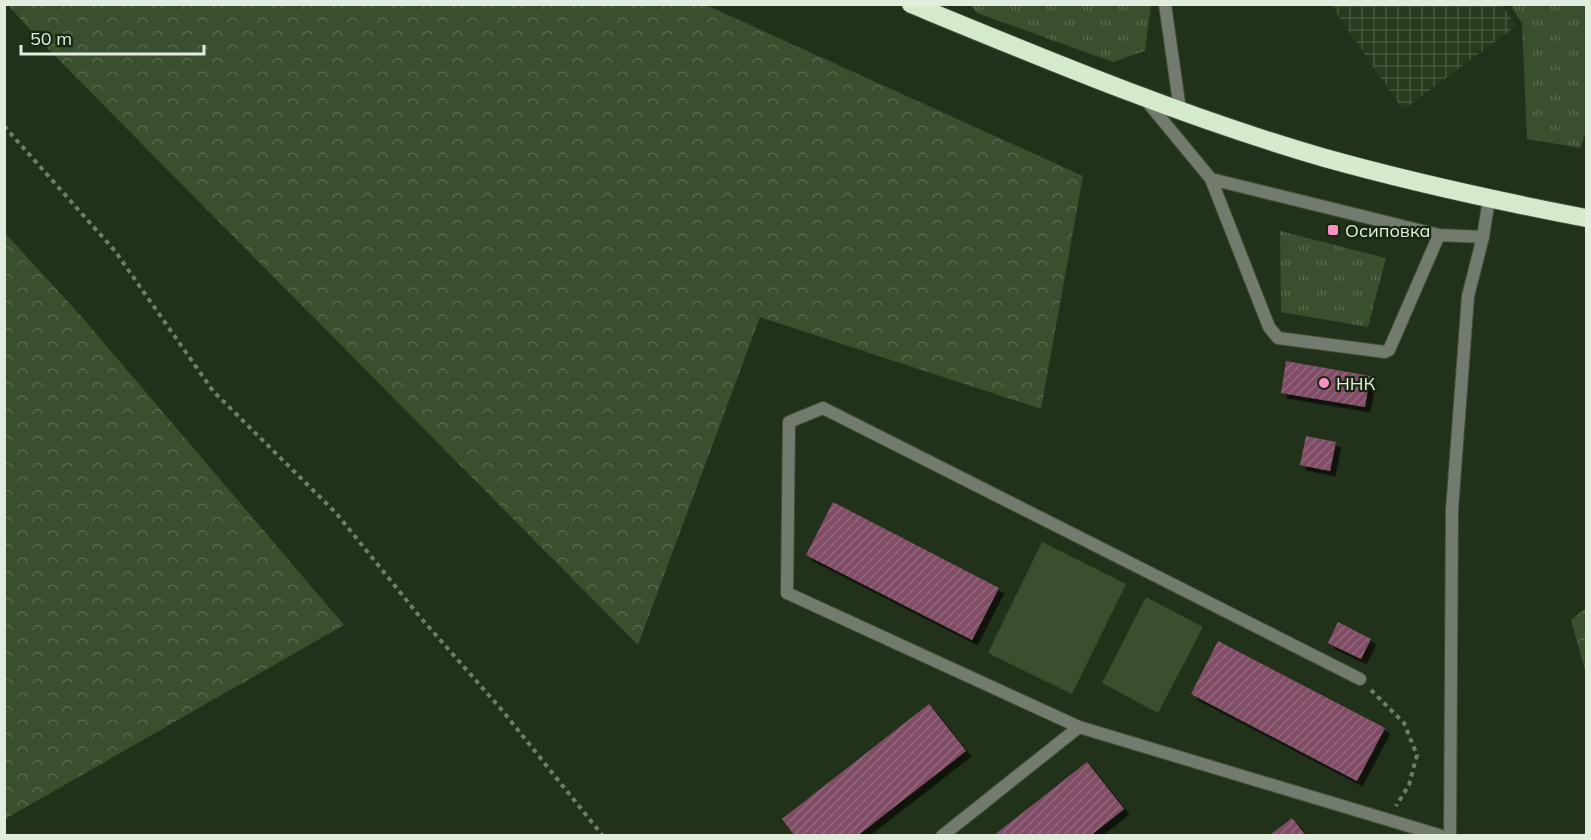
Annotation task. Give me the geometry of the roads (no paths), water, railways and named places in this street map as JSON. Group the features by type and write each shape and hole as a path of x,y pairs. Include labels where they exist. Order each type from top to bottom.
{"highway":[{"path":"911,4 1144,98 1323,157 1417,183 1587,218"}],"street":[{"path":"1165,4 1180,110"},
{"path":"1144,98 1211,179 1269,327 1278,338 1386,352 1389,350 1438,235"},
{"path":"1211,179 1438,235 1483,237"},
{"path":"1450,836 1452,510 1468,296 1483,237 1489,199"},
{"path":"1360,679 824,408 789,422 787,593 1079,727 1442,836"},
{"path":"942,836 1079,727"}],"place":[{"name":"Осиповка","path":"1333,230"},
{"name":"ННК","path":"1324,383"}]}
